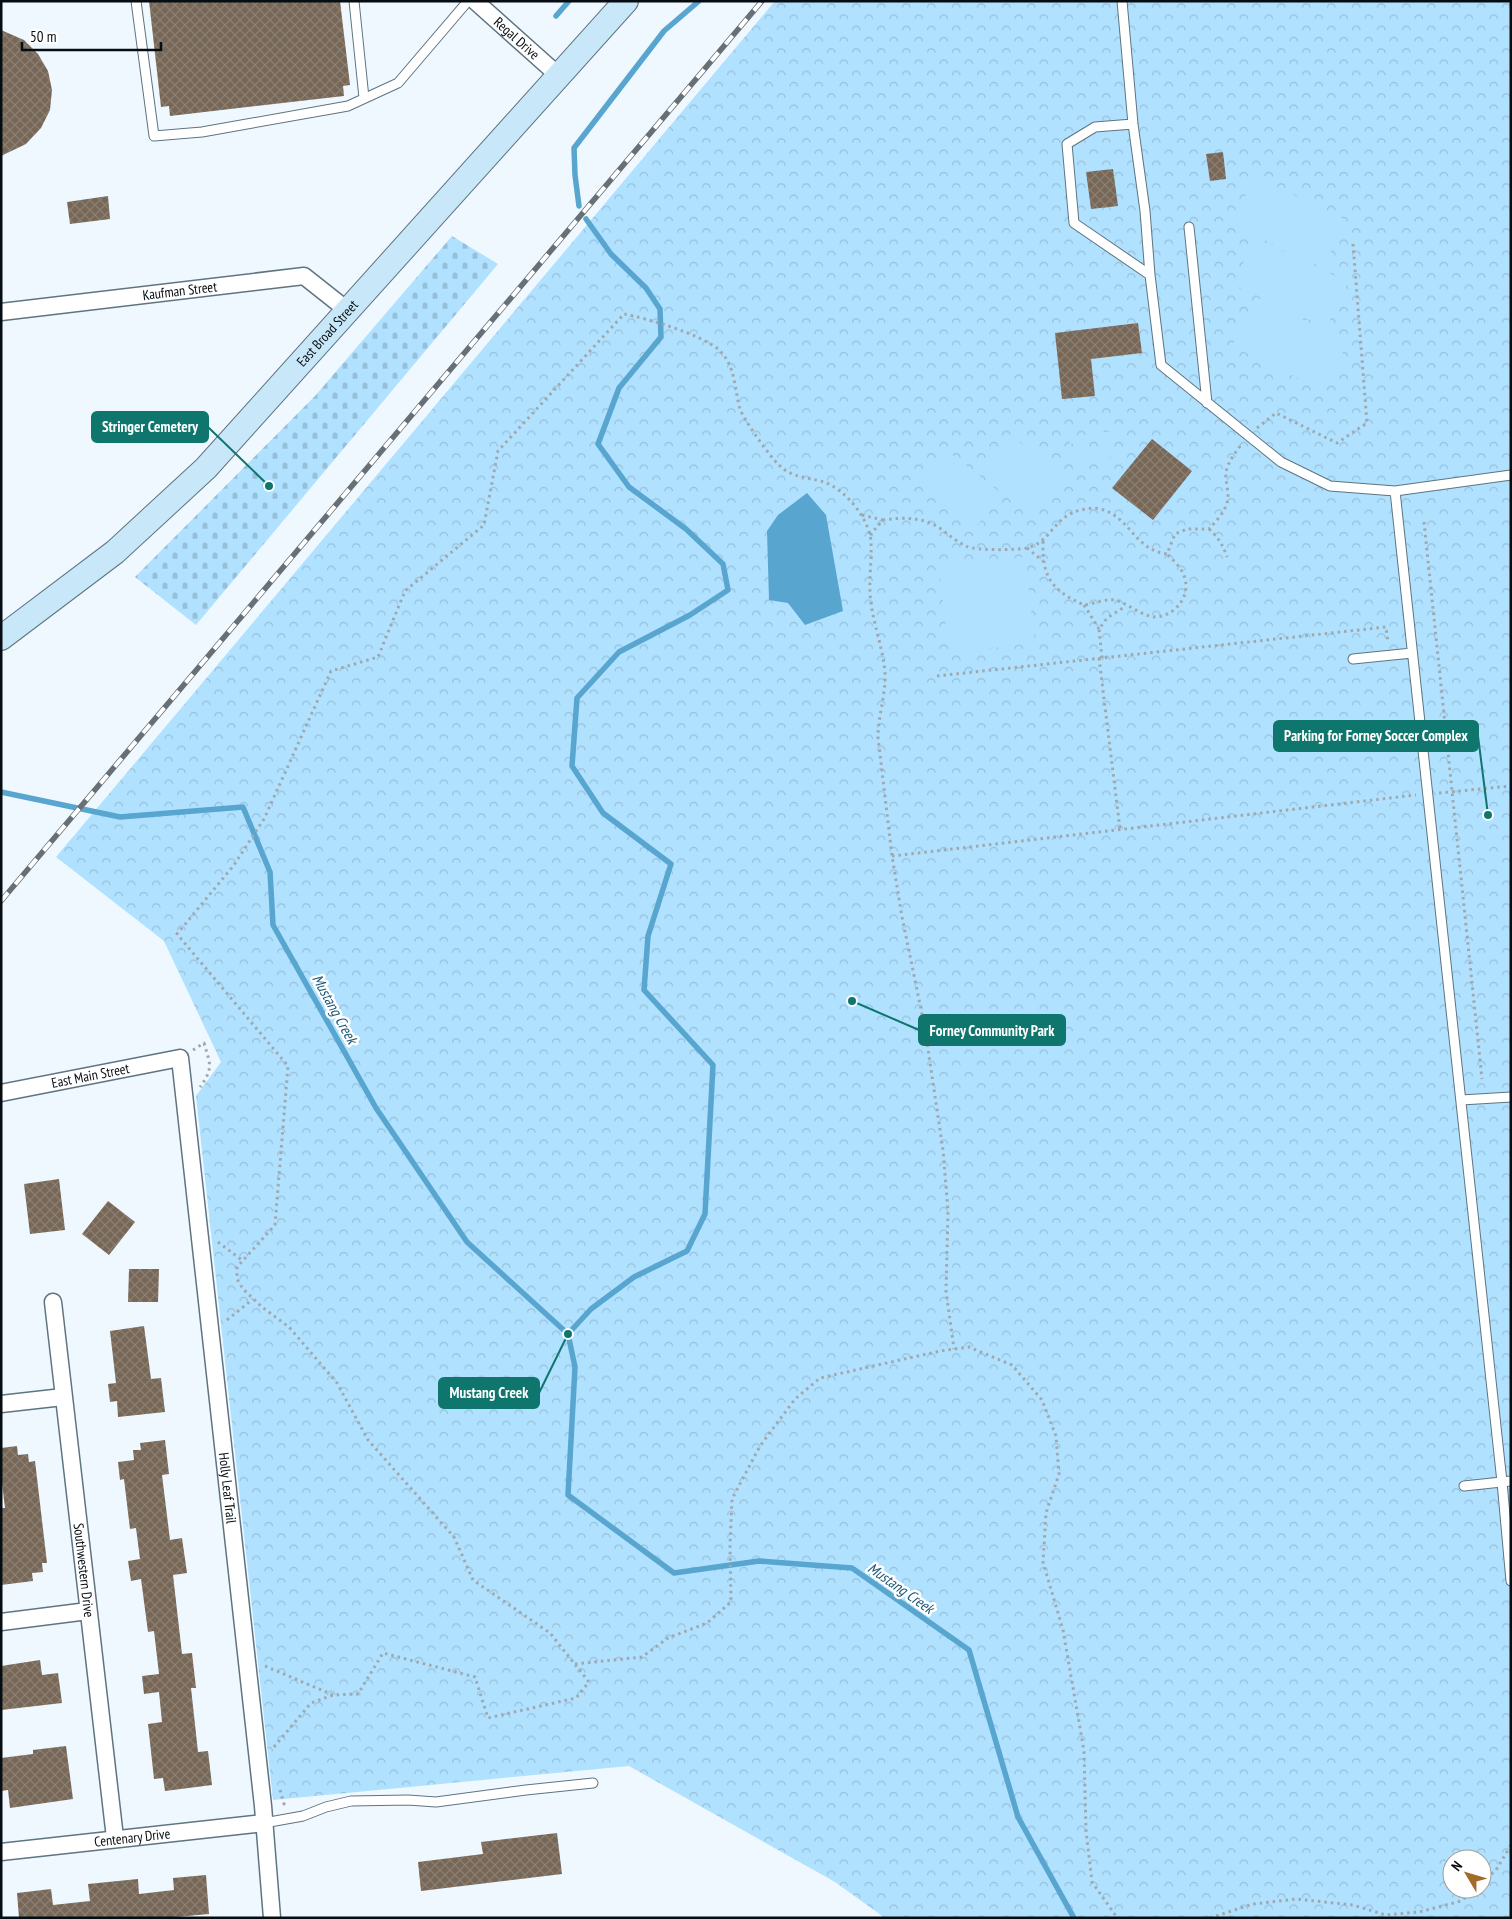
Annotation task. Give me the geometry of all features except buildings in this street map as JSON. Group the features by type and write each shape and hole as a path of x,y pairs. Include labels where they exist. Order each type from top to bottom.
{"main road":[{"name":"East Broad Street","path":"1,638 115,552 206,468 626,1"}],"street":[{"name":"Regal Drive","path":"475,1 559,76"},
{"name":"Kaufman Street","path":"1,312 304,276 347,310"},
{"name":"East Main Street","path":"1,1093 180,1058"},
{"name":"Holly Leaf Trail","path":"180,1058 264,1823 272,1918"},
{"name":"Southwestern Drive","path":"53,1302 115,1838"},
{"path":"1,1404 63,1397"},
{"path":"1,1622 88,1612"},
{"name":"Centenary Drive","path":"1,1852 264,1823"}],"lane":[{"path":"136,1 154,136 202,132 348,106 398,83 468,1"},
{"path":"354,1 364,98"},
{"path":"1122,1 1133,124 1145,211 1150,275 1161,365 1281,462 1330,486 1395,491 1511,475"},
{"path":"1133,124 1094,127 1066,144 1074,223 1150,275"},
{"path":"1189,227 1208,403"},
{"path":"1395,491 1460,1100 1507,1482 1511,1581"},
{"path":"1353,659 1412,653"},
{"path":"1460,1100 1511,1097"},
{"path":"1464,1486 1507,1482"},
{"path":"264,1823 303,1816 326,1807 351,1801 436,1802 593,1783"}],"path":[{"path":"1209,529 1226,507 1228,498 1226,471 1230,462 1248,435 1276,413 1337,443 1367,423 1353,244"},
{"path":"275,1755 274,1746 311,1703 332,1695 358,1694 383,1653 474,1678 488,1718 576,1698 589,1682 550,1633 473,1580 454,1536 368,1440 337,1383 289,1327 253,1299 243,1289 237,1279 237,1267 275,1225 288,1066 177,934 234,865 264,819 331,670 378,657 404,591 484,525 498,451 624,314 652,320 705,340 718,348 727,359 733,373 741,411 777,463 787,472 824,482 838,489 861,515 870,535 870,593 883,656 885,676 878,721 878,737 892,856 902,917 925,1029 943,1150 948,1211 946,1291 954,1349"},
{"path":"861,515 883,520 900,517 918,519 931,523 968,547 982,549 1027,548 1043,541 1064,516 1087,508 1099,508 1119,518 1149,549 1167,554 1181,569 1186,579 1184,597 1177,607 1167,614 1157,617 1147,616 1117,600 1084,605"},
{"path":"870,535 883,520"},
{"path":"1424,522 1482,1079"},
{"path":"1167,554 1175,534 1181,530 1198,528 1209,529 1223,546 1227,557"},
{"path":"1043,541 1043,561 1053,584 1061,593 1084,605 1099,630 1120,829"},
{"path":"1027,548 1043,561"},
{"path":"1099,630 1107,618 1126,606"},
{"path":"937,676 1386,627 1389,656"},
{"path":"892,856 1452,791 1511,786"},
{"path":"215,1240 243,1260"},
{"path":"225,1322 253,1299"},
{"path":"575,1664 642,1657 668,1638 707,1622 731,1602 730,1545 732,1500 760,1446 795,1398 820,1378 969,1347 1012,1365 1042,1400 1056,1436 1058,1474 1046,1513 1044,1562 1063,1630 1084,1751 1086,1831 1092,1882 1119,1918"},
{"path":"265,1666 332,1695"},
{"path":"279,1783 284,1804 279,1804"},
{"path":"1492,1874 1511,1844"},
{"path":"1210,1918 1253,1904 1296,1899 1353,1905 1386,1915 1419,1912 1461,1902 1464,1899"}],"green space":[{"path":"775,1 1511,1 1511,1918 885,1918 835,1882 629,1766 273,1800 196,1096 221,1062 164,941 56,857"},
{"path":"1255,176 1346,220 1323,268 1232,224"},
{"path":"452,236 498,264 196,625 135,577 315,396"},
{"path":"1255,238 1348,282 1326,328 1233,284"},
{"path":"1256,297 1348,342 1324,391 1232,346"},
{"path":"1113,431 1114,439 1070,444 1069,437"},
{"path":"1008,433 1065,478 1037,514 980,469"},
{"path":"945,449 1002,494 975,528 918,483"},
{"path":"1115,449 1116,456 1071,462 1070,454"},
{"path":"1025,557 1035,643 949,653 939,567"}],"shaded area":[{"path":"807,493 826,515 843,611 805,625 788,603 769,600 767,531 778,515"}],"waterway":[{"path":"556,16 569,1"},
{"path":"579,206 574,148 664,31 699,1"},
{"path":"568,1334 591,1309 634,1277 687,1251 705,1214 713,1065 644,990 648,936 671,864 603,813 572,766 577,698 619,652 690,615 728,590 723,564 686,529 629,487 598,444 619,388 661,337 660,309 646,288 611,254 586,219"},
{"name":"Mustang Creek","path":"1,792 120,817 243,807 270,872 273,925 376,1108 467,1242 568,1334 575,1367 568,1495 674,1573 759,1561 852,1568 969,1650 1018,1817 1074,1918"}],"railway":[{"path":"1,901 762,1"}],"place":[{"name":"Stringer Cemetery","path":"269,486"},
{"name":"Parking for Forney Soccer Complex","path":"1488,815"},
{"name":"Forney Community Park","path":"852,1001"},
{"name":"Mustang Creek","path":"568,1334"}]}
